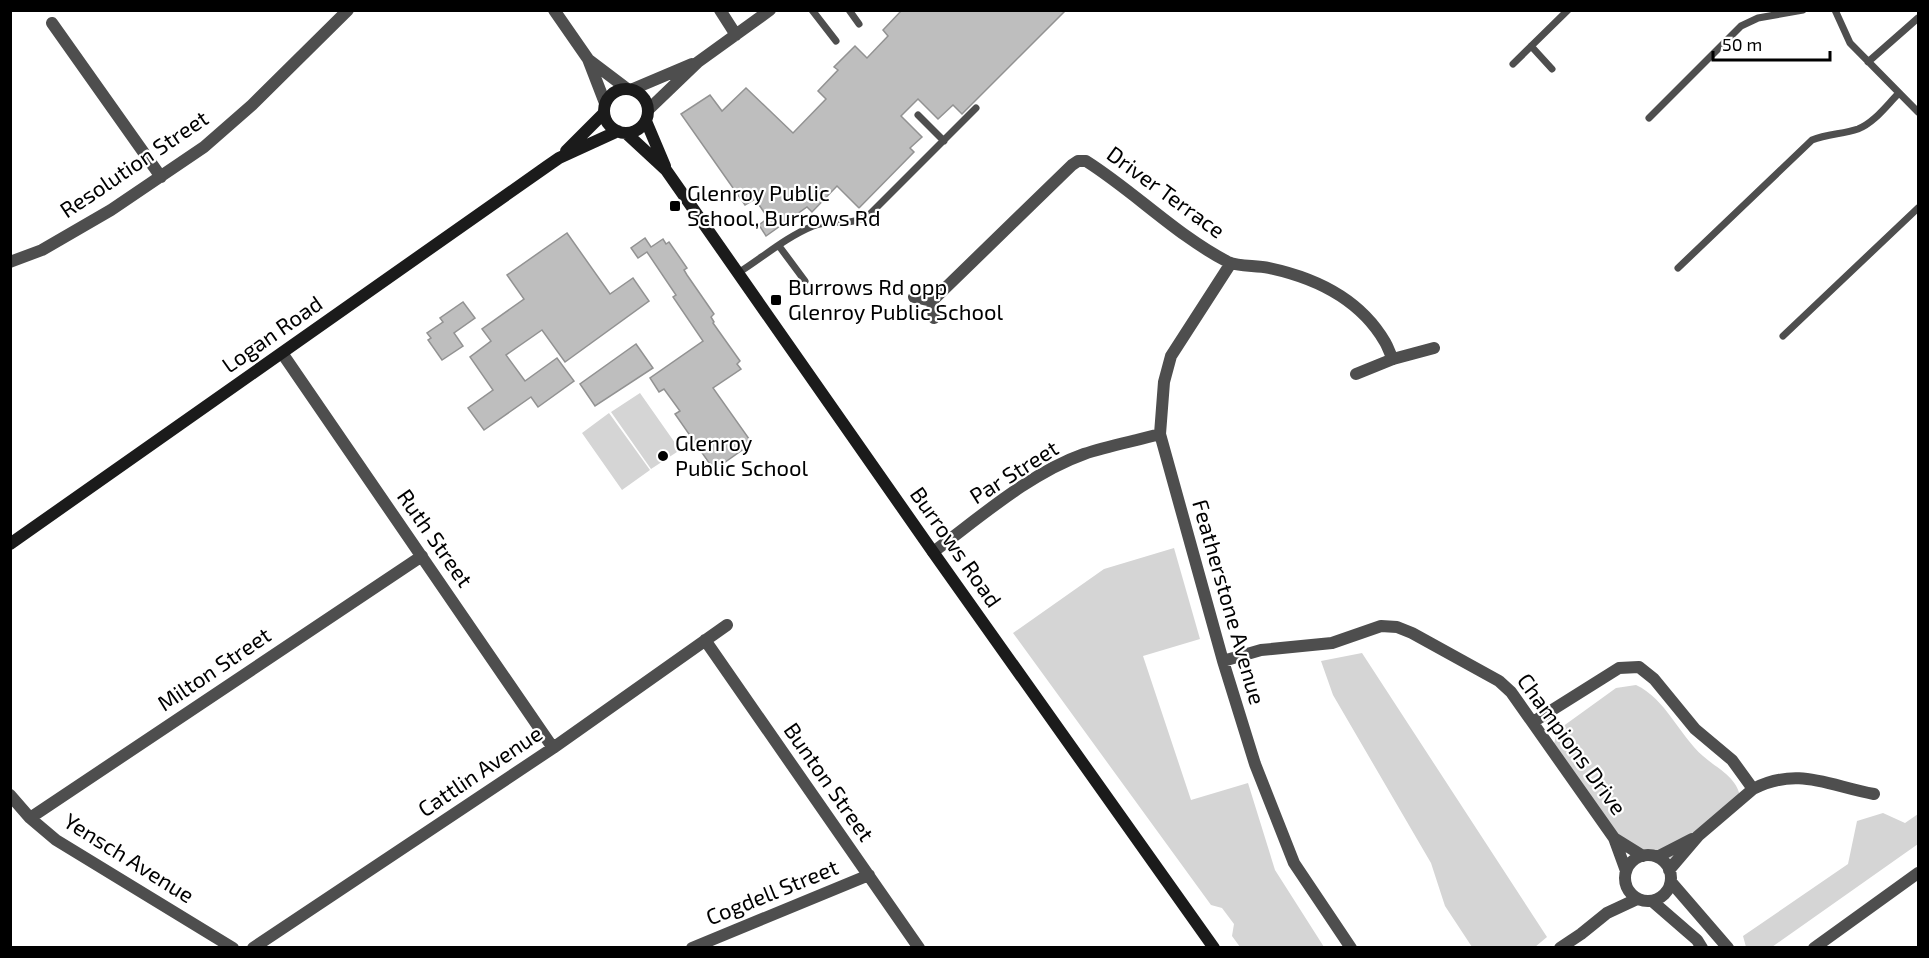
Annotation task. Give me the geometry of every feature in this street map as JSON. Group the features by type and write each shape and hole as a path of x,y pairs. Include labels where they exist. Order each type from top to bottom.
{"main road":[{"path":"629,89 644,98 647,115 638,129 622,132 608,124 605,108 613,92 629,89"},
{"name":"Logan Road","path":"10,544 559,158 605,108"},
{"name":"Burrows Road","path":"647,115 666,170"},
{"name":"Logan Road","path":"559,158 622,132"},
{"name":"Burrows Road","path":"622,132 666,170 1214,948"}],"street":[{"name":"Resolution Street","path":"10,262 42,249 111,210 204,147 252,105 348,10"},
{"path":"554,10 588,59 605,108"},
{"path":"720,10 736,35"},
{"path":"647,115 698,62 770,10"},
{"path":"52,23 161,177"},
{"path":"588,59 629,89 698,62"},
{"name":"Driver Terrace","path":"932,301 1078,160 1086,161 1177,228 1231,263 1268,268 1327,287 1350,301 1370,321 1386,343 1393,359"},
{"name":"Featherstone Avenue","path":"1231,263 1172,356 1164,382 1160,434 1223,661 1255,765 1294,863 1351,948"},
{"path":"914,297 932,301 934,318"},
{"path":"1356,374 1393,359 1434,348"},
{"name":"Ruth Street","path":"282,353 554,748"},
{"name":"Par Street","path":"933,552 1051,469 1084,454 1160,434"},
{"name":"Milton Street","path":"30,818 422,556"},
{"name":"Cattlin Avenue","path":"253,948 554,748 727,625"},
{"name":"Champions Drive","path":"1223,661 1261,650 1332,643 1381,626 1397,627 1500,681 1533,722 1614,838 1626,877"},
{"name":"Bunton Street","path":"705,640 919,948"},
{"path":"1533,722 1619,668 1639,667 1654,679 1695,729 1732,760 1753,789"},
{"path":"1657,857 1698,836 1753,789 1763,784 1791,777 1810,778 1840,788 1874,794"},
{"name":"Yensch Avenue","path":"10,795 30,818 56,840 233,948"},
{"path":"1652,901 1664,894 1670,876 1698,836"},
{"name":"Champions Drive","path":"1614,838 1643,856"},
{"path":"1607,913 1626,877 1630,864 1643,856 1657,857 1662,860 1670,876 1728,948"},
{"path":"1814,948 1918,873"},
{"name":"Cogdell Street","path":"692,948 869,875"},
{"path":"1626,877 1632,894 1637,898 1652,901 1697,940 1702,948"},
{"path":"1560,948 1607,913 1637,898"}],"lane":[{"path":"812,10 836,40"},
{"path":"849,10 859,24"},
{"path":"1513,64 1568,10"},
{"path":"1649,118 1741,26 1758,18 1803,10"},
{"path":"1835,10 1850,43 1918,112"},
{"path":"1868,62 1918,18"},
{"path":"1531,46 1552,69"},
{"path":"1678,268 1812,140 1824,135 1860,129 1898,94"},
{"path":"738,273 814,226 862,220 877,208 976,108"},
{"path":"918,115 944,141"},
{"path":"1783,336 1918,208"},
{"path":"779,246 805,281"}],"shaded area":[{"path":"640,393 680,450 651,469 611,412"},
{"path":"609,413 650,470 622,490 582,433"},
{"path":"1174,548 1200,639 1143,656 1191,800 1248,783 1275,870 1324,947 1240,947 1232,936 1234,924 1222,908 1211,905 1013,633 1104,569"},
{"path":"1362,653 1547,937 1535,947 1472,947 1445,906 1431,863 1333,695 1321,661"},
{"path":"1636,685 1656,699 1694,747 1730,778 1740,796 1671,859 1634,858 1623,850 1554,744 1562,727 1616,688"},
{"path":"1883,813 1905,823 1918,814 1918,844 1772,947 1746,947 1743,936 1848,864 1857,821"}],"building":[{"path":"902,10 1066,10 962,114 953,105 938,119 918,99 901,116 922,137 910,148 914,152 859,208 837,186 812,212 807,207 766,236 759,225 768,218 755,199 745,205 681,114 710,95 722,111 746,88 793,133 826,99 818,91 838,70 834,67 855,46 867,58 888,36 883,30"},
{"path":"567,233 610,294 633,278 649,301 565,362 542,330 506,355 525,381 557,358 574,381 538,407 531,397 484,430 468,408 493,390 470,357 491,341 482,329 524,299 507,275"},
{"path":"645,238 651,247 663,239 666,244 669,242 687,268 684,270 687,275 714,314 711,317 713,323 740,361 737,364 741,369 713,388 752,443 714,470 675,414 680,411 664,389 659,392 650,378 703,341 673,297 676,295 647,252 638,258 631,248"},
{"path":"463,302 475,318 454,333 463,346 442,360 428,340 431,338 427,333 443,322 440,318"},
{"path":"636,344 653,368 595,406 580,384"}],"place":[{"name":"Glenroy Public School, Burrows Rd","path":"675,206"},
{"name":"Burrows Rd opp Glenroy Public School","path":"776,300"},
{"name":"Glenroy Public School","path":"663,456"}]}
